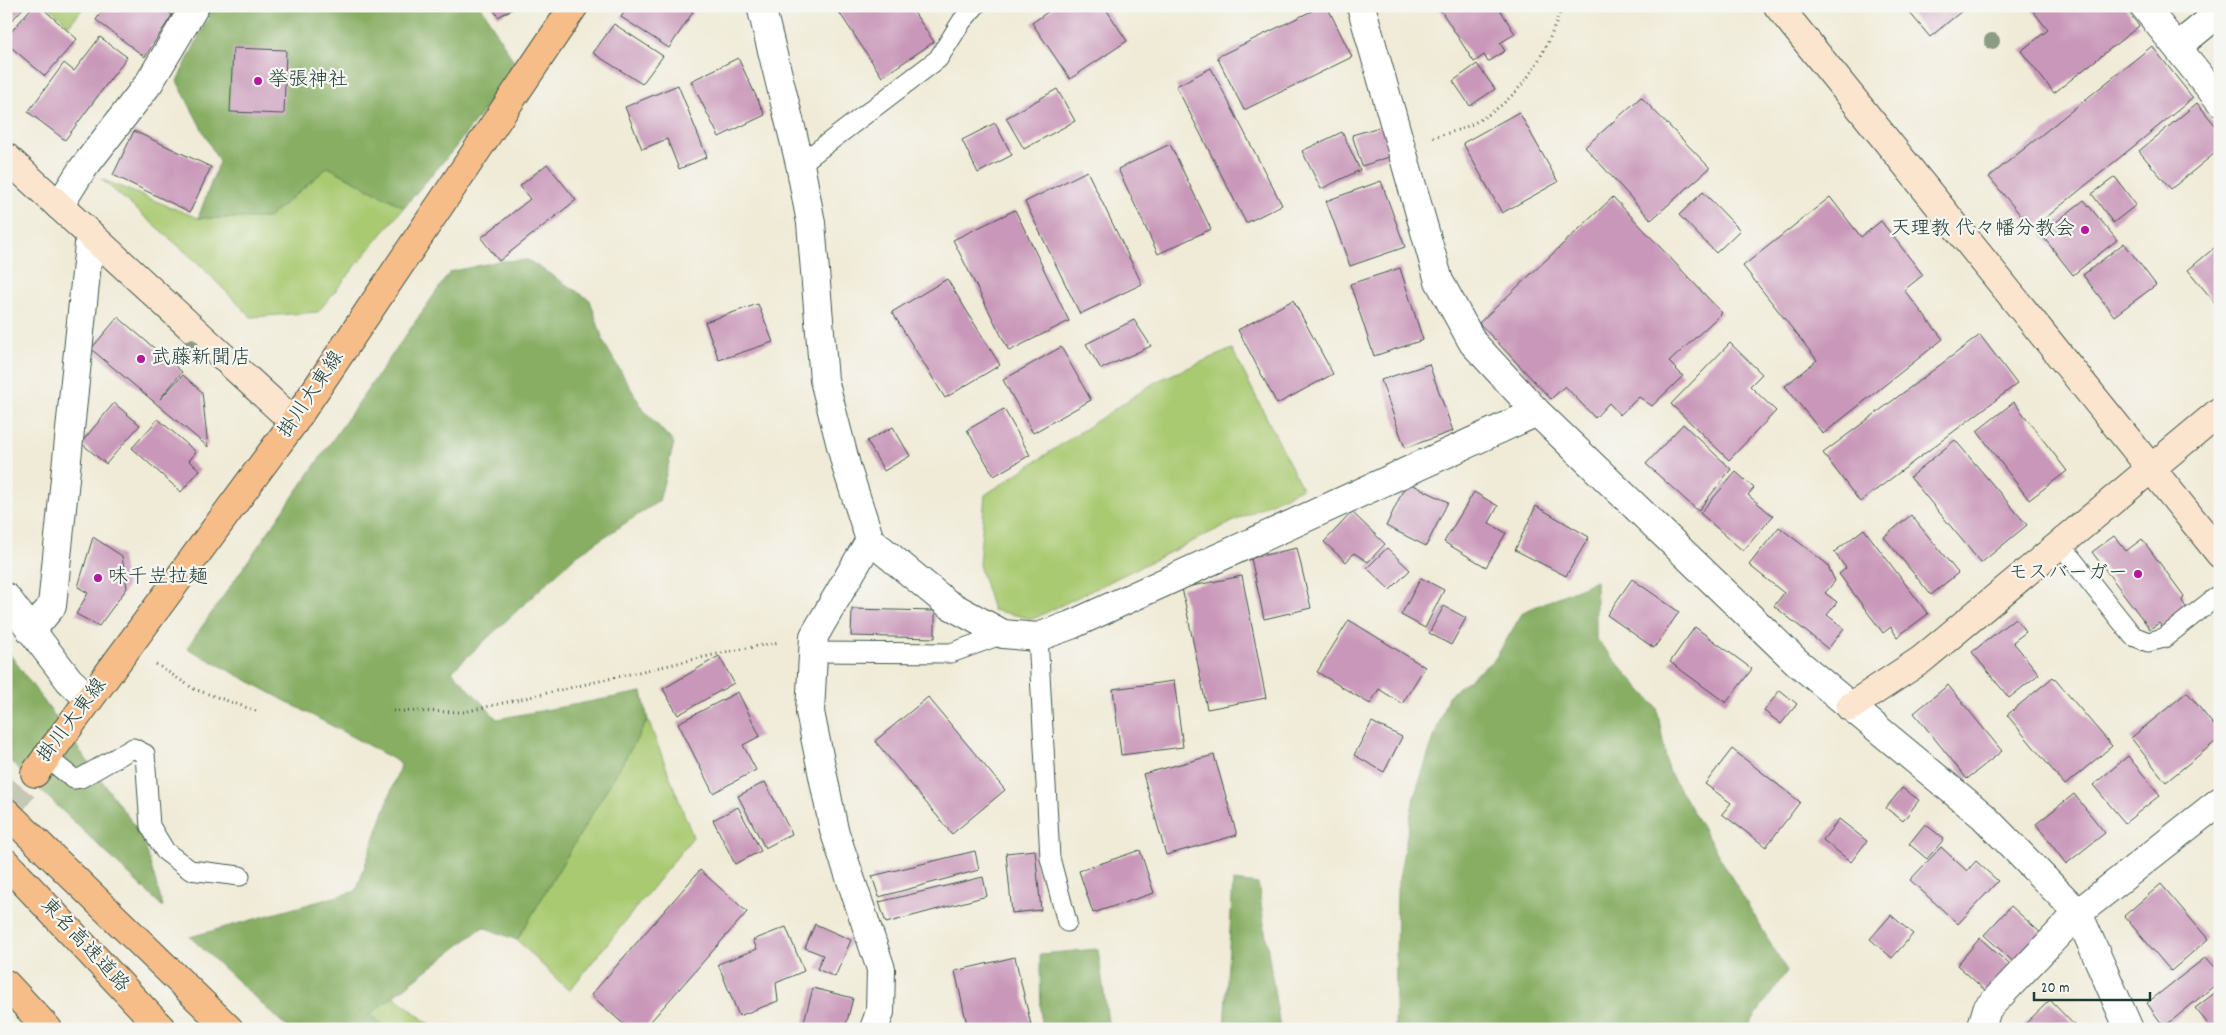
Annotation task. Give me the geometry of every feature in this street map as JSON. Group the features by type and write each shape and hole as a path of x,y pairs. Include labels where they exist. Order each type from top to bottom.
{"main road":[{"name":"掛川大東線","path":"40,765 294,422 574,6"},
{"path":"6,812 229,1029"},
{"name":"東名高速道路","path":"6,863 162,1029"},
{"path":"6,984 48,1029"}],"street":[{"path":"59,206 82,171 149,83 195,6"},
{"path":"761,6 800,164 811,223 824,380 847,469 870,540 948,604 1003,634 1038,637 1106,610 1298,520 1537,412"},
{"path":"1361,6 1438,281 1457,319 1473,344 1537,412 1797,662 1983,816 2078,912 2130,1029"},
{"path":"1778,6 2220,554"},
{"path":"2144,6 2220,101"},
{"path":"2177,47 2220,12"},
{"path":"6,157 294,422"},
{"path":"31,631 52,606 90,234"},
{"path":"1850,707 1920,660 2220,411"},
{"path":"870,540 814,644 810,712 834,830 881,969 880,1012 874,1029"},
{"path":"6,597 69,680 89,699"},
{"path":"1981,1029 1987,1009 2078,912 2220,801"}],"lane":[{"path":"800,164 938,58 962,21 975,6"},
{"path":"2060,544 2133,636 2148,642 2164,638 2220,594"},
{"path":"814,644 951,653 1003,634"},
{"path":"1038,637 1050,858 1067,922"},
{"path":"40,765 74,779 81,778 133,748 140,749 145,754 150,826 165,850 190,870 240,876"}],"path":[{"path":"1401,148 1468,126 1500,108 1517,92 1532,71 1554,29 1562,6"},
{"path":"393,711 464,712 726,652 814,644"},
{"path":"152,662 194,689 259,712"}],"green space":[{"path":"48,6 85,6 69,25"},
{"path":"214,6 481,6 517,67 454,149 404,207 328,167 268,218 198,218 219,162 177,81"},
{"path":"328,167 404,207 318,312 251,317 197,262 101,179 198,218 267,218"},
{"path":"528,260 590,300 604,343 643,409 674,443 659,501 577,555 452,671 497,719 642,692 648,720 517,940 483,927 370,1014 386,1029 289,1029 190,937 356,891 401,763 187,648 450,272 499,261"},
{"path":"1232,349 1302,488 1033,619 993,610 979,565 985,495 1157,381"},
{"path":"1596,581 1596,639 1657,708 1668,770 1787,971 1746,1029 1395,1029 1397,889 1414,797 1448,696 1495,659 1523,612"},
{"path":"6,649 142,836 163,907 6,757"},
{"path":"648,720 693,837 569,991 517,940"},
{"path":"1233,881 1258,884 1280,1029 1224,1029"},
{"path":"1098,949 1109,1029 1041,1029 1040,954"},
{"path":"394,996 435,1029 386,1029 370,1014"}],"building":[{"path":"6,6 25,6 6,27"},
{"path":"33,6 40,6 77,39 45,76 6,43 6,38"},
{"path":"105,6 162,6 172,15 145,57 96,20"},
{"path":"492,6 518,6 498,17"},
{"path":"628,6 685,6 693,12 669,48 621,17"},
{"path":"835,6 910,6 934,42 882,77"},
{"path":"1056,6 1104,6 1127,41 1070,79 1032,23"},
{"path":"1322,6 1327,6 1352,57 1244,110 1217,57"},
{"path":"1438,6 1498,6 1515,34 1500,43 1505,51 1488,62 1484,55 1474,62"},
{"path":"1904,6 1968,6 1930,37"},
{"path":"2029,6 2124,6 2139,26 2054,93 2021,51 2048,30"},
{"path":"614,24 663,56 642,84 593,53"},
{"path":"100,37 127,57 65,140 28,112 64,63 74,71"},
{"path":"2152,46 2193,98 2032,229 1989,177"},
{"name":"挙張神社","path":"233,48 286,50 284,114 230,112"},
{"path":"738,58 765,115 719,137 691,81"},
{"path":"1477,64 1495,89 1470,106 1453,81"},
{"path":"1211,68 1282,205 1246,223 1176,86"},
{"path":"678,85 707,157 679,169 667,139 642,149 625,107"},
{"path":"1057,89 1075,121 1024,149 1006,118"},
{"path":"1641,97 1710,168 1651,220 1585,147"},
{"path":"2197,103 2220,131 2220,149 2171,189 2139,151"},
{"path":"1519,112 1558,182 1502,213 1463,143"},
{"path":"995,123 1012,155 978,173 962,140"},
{"path":"1383,126 1392,156 1362,166 1352,135"},
{"path":"134,131 211,167 190,212 113,175"},
{"path":"1342,132 1360,170 1321,189 1302,151"},
{"path":"1170,144 1211,229 1158,254 1118,169"},
{"path":"547,164 576,200 499,261 481,238 530,199 520,186"},
{"path":"1087,171 1142,284 1080,314 1025,202"},
{"path":"2115,177 2136,205 2113,223 2092,194"},
{"path":"1381,181 1405,247 1350,266 1326,201"},
{"path":"1703,192 1740,230 1716,253 1679,215"},
{"path":"1613,197 1722,313 1669,362 1683,376 1652,406 1639,397 1620,415 1609,403 1595,418 1565,386 1551,399 1479,323"},
{"path":"1830,197 1861,237 1881,221 1923,275 1904,290 1943,339 1823,434 1785,386 1817,360 1743,266"},
{"path":"2084,200 2117,240 2073,275 2041,234"},
{"path":"1015,210 1069,321 1009,351 953,240"},
{"path":"2124,243 2156,285 2114,316 2083,275"},
{"path":"2220,243 2220,309 2188,270"},
{"path":"1400,268 1423,340 1374,356 1350,284"},
{"path":"947,279 1000,365 945,398 892,312"},
{"path":"1293,300 1333,374 1277,404 1238,330"},
{"path":"758,304 773,342 719,360 705,322"},
{"path":"118,317 182,372 160,399 183,375 202,392 208,447 91,349"},
{"path":"1134,320 1151,346 1101,369 1086,344"},
{"path":"1980,335 2017,384 1860,502 1823,453"},
{"path":"1730,343 1762,374 1750,386 1776,411 1729,460 1671,404"},
{"path":"1061,347 1091,400 1033,433 1003,380"},
{"path":"1429,364 1453,431 1405,448 1381,380"},
{"path":"2014,402 2067,471 2029,500 1977,431"},
{"path":"114,403 140,425 106,464 81,443"},
{"path":"1004,409 1030,455 994,476 967,430"},
{"path":"158,419 196,452 189,461 200,470 181,492 132,448"},
{"path":"1683,424 1731,469 1698,511 1646,464"},
{"path":"893,427 910,456 884,471 867,441"},
{"path":"1955,440 2027,525 1981,563 1910,477"},
{"path":"1736,472 1754,488 1748,495 1773,516 1743,551 1700,513"},
{"path":"1407,482 1448,502 1426,546 1386,526"},
{"path":"1474,492 1498,506 1489,523 1506,533 1486,567 1444,542"},
{"path":"1536,506 1589,537 1566,576 1515,550"},
{"path":"1352,512 1385,544 1368,562 1354,553 1346,562 1324,542"},
{"path":"1911,515 1958,573 1931,595 1884,537"},
{"path":"1779,527 1827,564 1835,581 1825,593 1837,602 1827,615 1844,628 1828,649 1774,606 1784,593 1749,565"},
{"path":"1864,529 1928,614 1897,637 1891,627 1883,633 1839,574 1846,568 1834,552"},
{"name":"モスバーガー","path":"2114,536 2126,551 2142,539 2184,596 2182,601 2187,609 2164,629 2159,623 2150,629 2092,552"},
{"path":"93,537 122,556 127,588 99,626 76,614 88,593 78,587"},
{"path":"1297,548 1311,608 1264,619 1251,558"},
{"path":"1387,548 1410,570 1390,590 1367,568"},
{"path":"1242,576 1266,698 1207,709 1182,588"},
{"path":"1421,578 1444,590 1425,628 1401,615"},
{"path":"1632,579 1679,612 1654,648 1607,615"},
{"path":"1444,606 1466,618 1451,645 1429,633"},
{"path":"852,609 935,611 935,638 851,636"},
{"path":"2015,618 2026,632 2013,642 2039,674 2009,698 1972,652"},
{"path":"1349,620 1425,667 1402,704 1379,689 1370,704 1317,672"},
{"path":"1695,627 1752,669 1726,703 1670,662"},
{"path":"719,656 734,683 678,715 663,689"},
{"path":"2053,677 2112,746 2065,785 2007,715"},
{"path":"1174,681 1183,747 1121,755 1113,689"},
{"path":"1948,685 2002,751 1967,779 1914,713"},
{"path":"1780,690 1797,704 1781,724 1764,711"},
{"path":"738,692 760,736 743,745 756,770 713,793 678,723"},
{"path":"2187,692 2220,733 2220,738 2166,782 2131,738"},
{"path":"928,697 1005,790 952,834 875,741"},
{"path":"1372,722 1402,737 1384,772 1354,755"},
{"path":"1732,749 1800,802 1766,847 1722,814 1731,803 1705,784"},
{"path":"1214,755 1237,835 1166,855 1143,774"},
{"path":"2128,756 2160,795 2125,823 2093,785"},
{"path":"765,782 792,834 765,848 738,796"},
{"path":"1902,788 1919,800 1903,821 1886,808"},
{"path":"2074,794 2105,833 2066,864 2036,824"},
{"path":"738,807 761,851 735,864 713,820"},
{"path":"1839,819 1867,841 1851,862 1823,840"},
{"path":"1925,824 1944,839 1927,859 1909,844"},
{"path":"1941,847 1967,871 1976,861 1998,881 1958,924 1910,880"},
{"path":"1035,850 1041,910 1012,913 1006,853"},
{"path":"1140,850 1154,893 1093,913 1079,871"},
{"path":"975,851 979,870 879,897 872,876"},
{"path":"700,870 747,912 644,1029 629,1029 591,995"},
{"path":"983,877 987,896 886,923 879,902"},
{"path":"2161,884 2208,939 2171,971 2124,916"},
{"path":"2011,906 2043,935 2017,965 1984,935"},
{"path":"1891,915 1913,934 1892,958 1870,939"},
{"path":"815,924 851,940 835,977 817,969 823,955 805,948"},
{"path":"786,927 804,971 776,983 778,1001 739,1016 718,964 757,949 753,940"},
{"path":"1980,938 2011,966 1987,992 1957,965"},
{"path":"1015,957 1032,1029 968,1029 955,971"},
{"path":"2206,957 2220,973 2220,981 2164,1027 2147,1003"},
{"path":"813,988 853,998 845,1029 802,1029"},
{"path":"2220,989 2220,1029 2212,1029 2195,1008"},
{"path":"2050,1000 2078,1029 2020,1029"}],"tunnel":[{"path":"6,810 35,773"}],"place":[{"name":"挙張神社","path":"258,81"},
{"name":"天理教 代々幡分教会","path":"2085,230"},
{"name":"武藤新聞店","path":"141,359"},
{"name":"モスバーガー","path":"2138,574"},
{"name":"味千岦拉麺","path":"98,578"}]}
